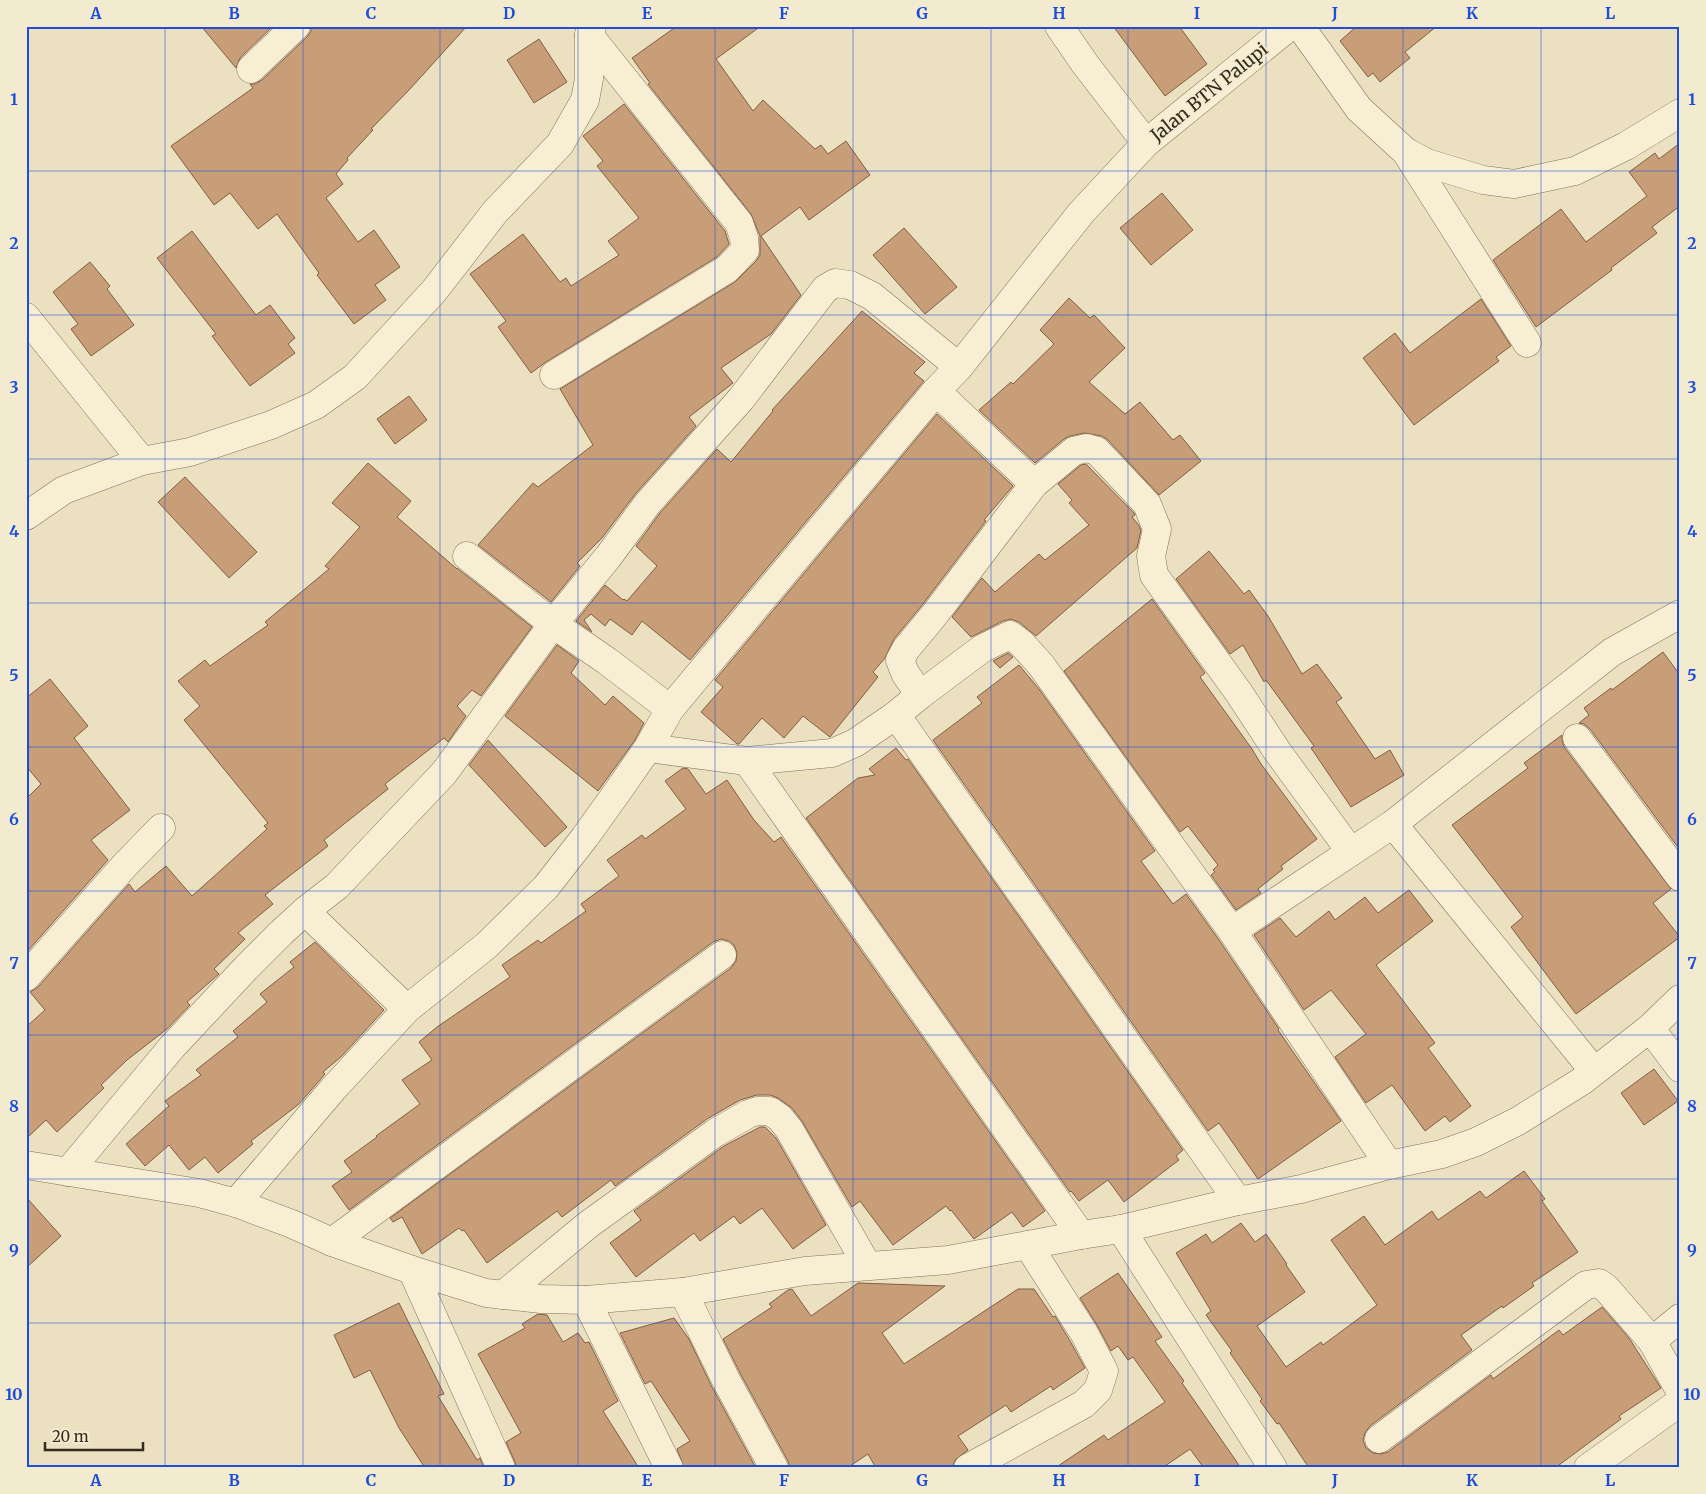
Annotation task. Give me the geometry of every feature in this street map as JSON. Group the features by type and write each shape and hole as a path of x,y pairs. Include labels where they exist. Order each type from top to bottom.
{"street":[{"path":"251,69 296,26"},
{"name":"Jalan BTN Palupi","path":"1060,26 1085,64 1146,143 1290,26"},
{"path":"1300,26 1359,109 1406,152 1427,163 1454,173 1483,180 1514,184 1575,171 1626,146 1680,113"},
{"path":"554,375 727,269 745,250 744,238 739,223 590,30"},
{"path":"26,516 64,490 142,460 190,452 271,425 316,405 355,377 434,291 495,212 560,144 586,100 590,30"},
{"path":"236,1203 320,1104 407,1009 487,945 546,886 585,837 648,748 670,709 936,391 959,367 1081,213 1146,143"},
{"path":"1406,152 1527,343"},
{"path":"68,1172 172,1047 246,968 305,911 337,886 444,774 553,624 608,557 648,503 741,399 825,289 835,283 850,285 872,296 959,367"},
{"path":"26,318 142,460"},
{"path":"936,391 1034,484"},
{"path":"920,695 905,673 900,660 906,649 1034,484 1074,451 1087,448 1098,451 1147,504 1157,529 1151,556 1154,575 1351,852"},
{"path":"467,556 553,624 607,661 670,709"},
{"path":"1232,931 1393,824 1612,652 1680,614"},
{"path":"648,748 747,761 832,753 855,743 896,715 983,648 1010,635 1021,643 1041,665 1232,931 1389,1166"},
{"path":"896,715 1238,1201"},
{"path":"1577,738 1680,877"},
{"path":"747,761 1081,1235"},
{"path":"1393,824 1594,1071"},
{"path":"26,977 125,865 161,828"},
{"path":"305,911 407,1009"},
{"path":"332,1242 722,955"},
{"path":"26,1165 199,1193 236,1203 292,1224 332,1242 475,1290 541,1299 586,1300 683,1292 805,1271 948,1260 1121,1229 1238,1201 1301,1189 1442,1154 1476,1142 1518,1121 1558,1097 1582,1081 1650,1028 1680,999"},
{"path":"1650,1028 1680,1068"},
{"path":"503,1295 589,1224 715,1133 756,1111 770,1111 780,1118 789,1129 867,1266"},
{"path":"1121,1229 1273,1468"},
{"path":"968,1468 1084,1404 1098,1390 1104,1371 1084,1333 1028,1245"},
{"path":"412,1270 501,1468"},
{"path":"1378,1439 1586,1285 1599,1283 1606,1288 1652,1341 1680,1391"},
{"path":"683,1292 726,1380 774,1468"},
{"path":"586,1300 669,1468"},
{"path":"1652,1341 1680,1318"},
{"path":"1588,1468 1680,1402"}],"building":[{"path":"201,26 273,26 240,58 236,68"},
{"path":"311,26 467,26 371,129 373,130 347,158 348,160 336,174 343,184 326,198 358,242 374,230 400,267 375,285 386,300 354,324 317,275 319,273 277,214 258,229 230,193 214,205 171,146 253,88 250,84 255,84 262,80 307,37 311,31"},
{"path":"677,26 761,26 716,59 753,111 763,100 815,149 821,145 828,154 846,141 870,175 809,220 800,207 761,236 801,295 771,334 721,368 733,383 689,417 696,426 636,493 602,538 577,563 580,566 551,602 478,545 533,483 538,487 593,445 560,389 735,282 760,255 760,236 751,214 648,84 650,83 632,58"},
{"path":"1113,26 1179,26 1207,64 1165,96"},
{"path":"1357,26 1437,26 1405,52 1410,58 1380,82 1373,73 1368,77 1340,41"},
{"path":"539,39 567,82 534,103 507,60"},
{"path":"624,104 725,231 729,244 717,257 531,373 498,327 506,321 470,274 523,234 560,282 566,278 571,286 619,255 608,241 639,218 597,166 603,161 583,136"},
{"path":"1680,143 1680,206 1652,227 1657,233 1611,268 1612,270 1536,327 1493,260 1561,209 1586,242 1647,196 1629,172 1655,153 1659,159"},
{"path":"1162,193 1193,230 1151,265 1120,228"},
{"path":"904,228 957,287 925,314 873,255"},
{"path":"192,231 256,315 270,305 295,338 288,344 295,353 250,386 212,336 216,334 157,258"},
{"path":"90,262 110,286 107,289 134,325 91,356 71,329 78,324 53,292"},
{"path":"1069,298 1090,318 1094,315 1125,348 1089,382 1125,414 1140,402 1173,440 1180,435 1201,461 1159,495 1108,440 1102,436 1084,433 1070,436 1035,463 979,410 1011,382 1013,384 1054,344 1040,330"},
{"path":"1481,299 1511,346 1496,357 1499,361 1414,425 1363,358 1395,333 1410,353"},
{"path":"862,311 925,362 914,373 924,381 690,660 642,621 632,635 610,619 605,626 591,614 584,620 592,632 576,621 605,585 623,600 627,601 657,566 636,546 660,513 717,449 731,462 772,410"},
{"path":"409,396 427,420 395,444 377,419"},
{"path":"937,414 1013,486 984,520 986,521 894,639 885,658 873,672 878,677 830,737 803,716 784,738 762,718 737,744 701,712 723,687 715,680"},
{"path":"368,463 411,501 397,517 457,569 532,627 481,696 472,690 457,706 466,716 448,742 444,738 385,784 388,789 324,840 328,846 265,895 273,904 238,933 245,939 214,969 219,974 187,1002 190,1005 167,1029 127,1060 101,1085 104,1088 57,1132 46,1120 26,1139 26,1027 45,1010 30,992 38,987 129,884 135,892 166,866 192,896 267,829 264,826 268,823 184,720 200,706 178,681 205,660 210,666 268,625 265,622 329,569 325,566 360,527 332,503"},
{"path":"1086,464 1134,513 1135,515 1132,517 1141,530 1137,548 1036,636 1019,622 1011,619 971,637 952,617 982,578 995,592 1039,554 1045,560 1089,525 1069,503 1072,500 1058,484 1081,465"},
{"path":"185,477 257,552 229,578 158,502"},
{"path":"1209,551 1244,594 1249,590 1268,616 1302,674 1317,664 1342,698 1336,702 1375,759 1390,750 1404,775 1351,807 1311,748 1314,746 1266,680 1264,682 1243,645 1230,654 1176,579"},
{"path":"1152,599 1205,673 1200,677 1317,839 1281,866 1283,869 1258,889 1261,893 1236,910 1211,875 1215,872 1213,870 1218,865 1188,826 1180,832 1064,671"},
{"path":"557,645 579,661 571,673 605,705 613,696 644,723 635,740 598,791 505,716"},
{"path":"1663,652 1680,675 1680,850 1590,729 1584,724 1579,723 1589,715 1584,708 1611,688 1612,690"},
{"path":"1008,653 1013,657 1000,668 993,661"},
{"path":"1019,665 1039,689 1155,851 1141,861 1173,904 1186,894 1341,1121 1258,1179 1219,1123 1208,1131 933,740 982,703 977,697"},
{"path":"50,679 88,726 74,738 130,810 91,840 108,860 26,953 26,799 41,784 26,766 26,698"},
{"path":"1562,735 1564,747 1671,889 1653,903 1680,937 1576,1014 1511,927 1523,917 1452,825 1528,768 1524,763"},
{"path":"488,740 567,827 545,847 469,765"},
{"path":"896,748 906,760 908,759 1183,1150 1176,1156 1179,1160 1124,1202 1108,1180 1079,1201 1070,1192 806,818 858,778 875,775 869,769"},
{"path":"683,768 688,769 706,794 727,780 754,820 774,842 781,837 1045,1211 1023,1227 1012,1212 974,1239 946,1206 893,1245 860,1201 852,1207 802,1121 792,1108 770,1095 757,1095 740,1100 707,1119 615,1186 611,1180 562,1217 557,1211 487,1263 464,1230 462,1231 459,1228 422,1254 402,1217 393,1222 390,1218 731,968 736,961 737,953 734,945 729,941 721,939 713,942 349,1210 332,1186 352,1172 344,1161 420,1104 402,1080 432,1060 419,1042 437,1027 510,977 502,965 538,940 541,943 586,911 581,904 619,876 607,860 642,835 645,839 686,809 665,781"},
{"path":"1409,890 1433,921 1376,965 1435,1043 1428,1048 1471,1106 1450,1122 1445,1116 1425,1131 1392,1085 1366,1103 1335,1057 1366,1034 1331,990 1304,1010 1254,935 1280,918 1296,937 1329,911 1335,920 1365,897 1378,913"},
{"path":"315,942 384,1010 342,1056 323,1072 325,1074 299,1104 251,1141 253,1144 218,1173 205,1157 189,1170 169,1145 145,1166 126,1144 169,1106 165,1101 201,1075 196,1070 238,1037 233,1031 267,1002 260,994 294,967 290,962"},
{"path":"1654,1069 1678,1101 1644,1125 1621,1093"},
{"path":"760,1127 765,1127 776,1138 826,1225 793,1249 762,1208 740,1224 734,1216 700,1241 694,1233 636,1277 610,1243 641,1220 634,1211 724,1146"},
{"path":"1524,1171 1545,1199 1542,1201 1578,1252 1532,1283 1534,1286 1503,1308 1502,1306 1461,1335 1472,1350 1370,1426 1363,1440 1366,1448 1373,1453 1381,1454 1388,1452 1491,1375 1493,1379 1559,1330 1563,1335 1602,1307 1629,1338 1661,1388 1619,1416 1621,1419 1555,1468 1309,1468 1279,1423 1277,1424 1260,1401 1262,1399 1230,1353 1232,1351 1206,1315 1211,1311 1176,1253 1206,1234 1212,1243 1241,1223 1255,1242 1266,1234 1305,1292 1257,1326 1286,1367 1321,1342 1323,1345 1377,1305 1331,1240 1364,1216 1385,1245 1432,1211 1438,1220 1480,1191 1486,1198"},
{"path":"26,1197 61,1236 26,1268"},
{"path":"1118,1273 1162,1337 1155,1341 1184,1381 1182,1383 1241,1468 1204,1468 1190,1449 1162,1468 1055,1468 1104,1435 1108,1440 1165,1402 1133,1357 1128,1360 1118,1346 1111,1351 1080,1298"},
{"path":"858,1283 945,1286 882,1333 904,1364 1018,1289 1034,1289 1053,1317 1055,1316 1085,1368 1053,1390 1051,1386 1011,1412 1006,1405 958,1436 968,1450 955,1460 952,1468 876,1468 868,1454 847,1468 790,1468 723,1339 772,1307 769,1304 788,1290 792,1289 811,1316"},
{"path":"399,1303 444,1394 438,1396 477,1460 480,1458 484,1468 425,1468 399,1428 370,1370 354,1378 334,1335"},
{"path":"538,1314 547,1315 563,1342 578,1333 585,1343 589,1342 618,1401 603,1411 639,1468 516,1468 506,1442 521,1433 478,1354 525,1328 522,1324"},
{"path":"674,1318 689,1339 712,1387 756,1468 684,1468 677,1449 690,1441 651,1381 645,1384 620,1333"}]}
